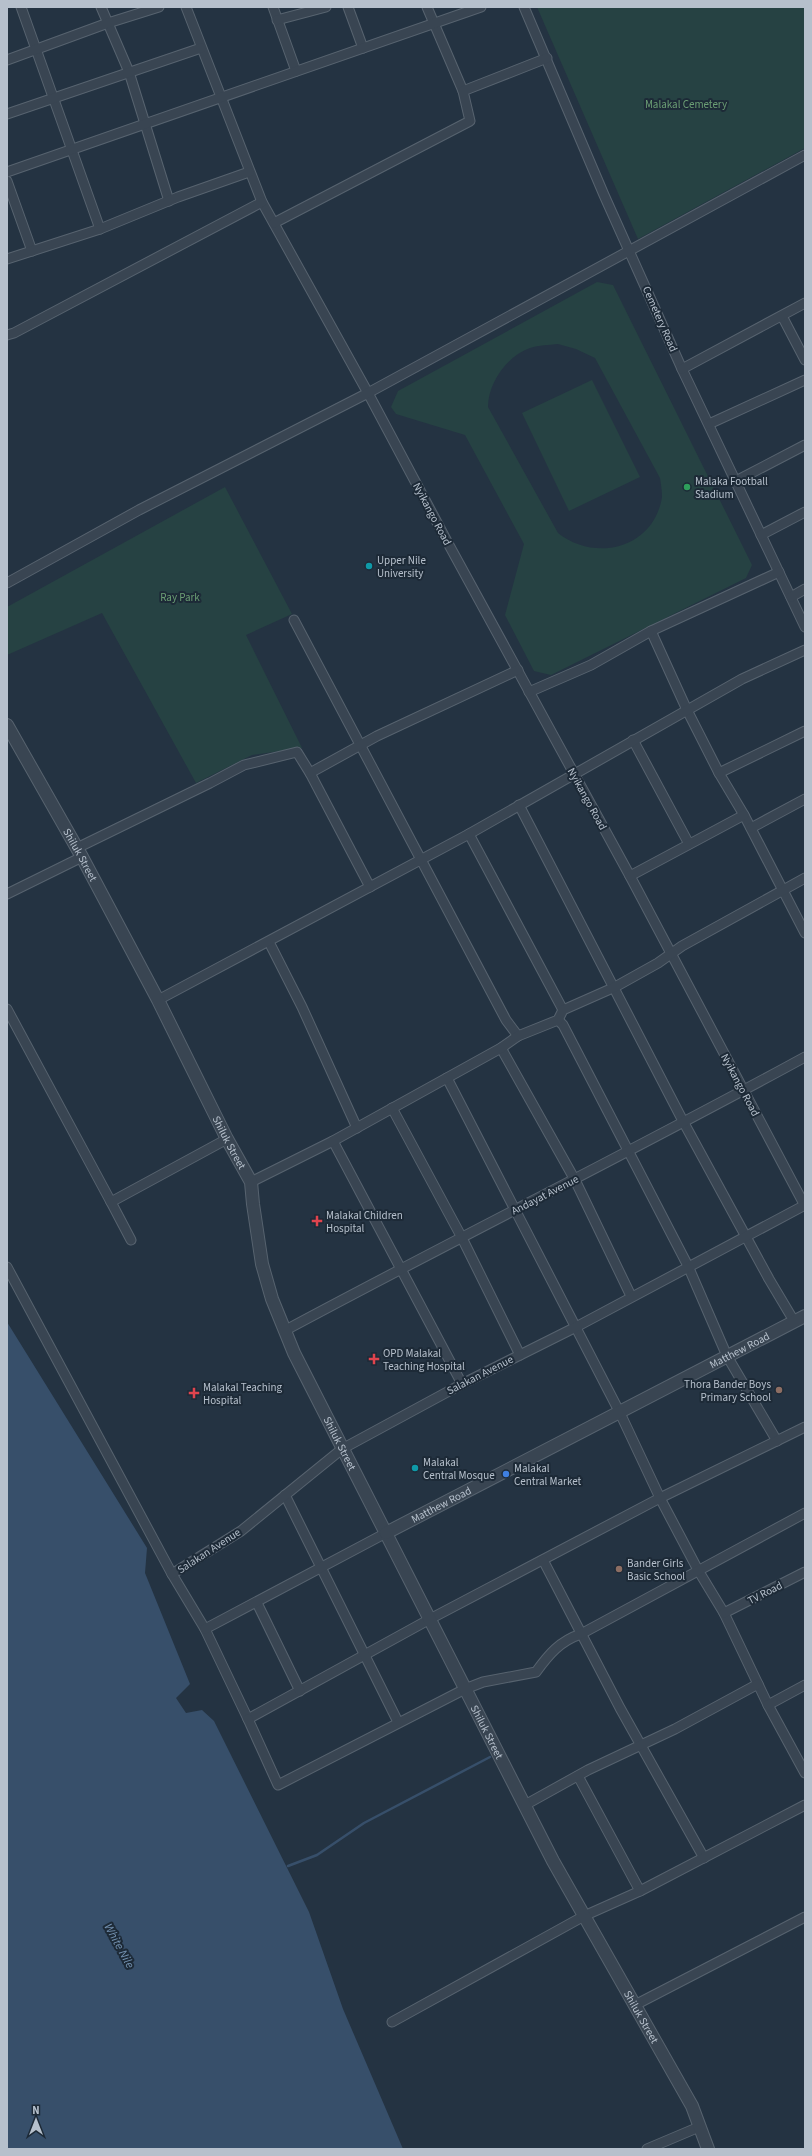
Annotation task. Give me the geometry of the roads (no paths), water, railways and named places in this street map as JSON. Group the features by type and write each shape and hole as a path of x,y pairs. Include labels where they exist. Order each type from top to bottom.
{"street":[{"path":"21,7 100,229"},
{"path":"101,7 128,72 169,201"},
{"path":"7,60 108,23 159,7"},
{"name":"Nyikango Road","path":"186,7 201,48 222,97 249,172 262,202 368,393 630,876 743,1091 805,1205"},
{"path":"273,7 296,71"},
{"path":"277,20 326,7"},
{"path":"348,7 363,48"},
{"path":"274,223 470,122 463,91 427,7"},
{"path":"7,172 146,125 481,7"},
{"name":"Cemetery Road","path":"524,7 604,195 631,251 682,369 805,627"},
{"path":"7,114 53,97 201,48"},
{"path":"463,91 546,58"},
{"path":"7,583 139,510 368,393 805,155"},
{"path":"7,259 100,229 169,201 249,172"},
{"path":"7,181 32,251"},
{"path":"7,335 14,333 262,202"},
{"path":"682,369 805,303"},
{"path":"782,316 805,360"},
{"path":"709,424 805,380"},
{"path":"736,481 805,445"},
{"path":"761,535 805,512"},
{"path":"529,692 591,665 651,631 779,572"},
{"path":"791,597 805,589"},
{"path":"294,620 420,861 506,1020 518,1036"},
{"path":"651,631 687,710 719,773 751,828 805,933"},
{"path":"158,1000 420,861 573,773 742,679 805,650"},
{"path":"310,773 360,745 518,670"},
{"name":"Shiluk Street","path":"7,725 80,853 158,1000 227,1138 251,1182 262,1264 284,1331 342,1450 386,1533 553,1861 692,2106 708,2149"},
{"path":"719,773 805,731"},
{"path":"633,740 689,844"},
{"path":"7,894 244,765 297,752 310,773 370,887"},
{"path":"751,828 805,799"},
{"path":"519,804 684,1123 746,1235 800,1318"},
{"path":"630,876 744,815"},
{"path":"468,834 563,1010"},
{"path":"251,1182 357,1128 501,1048 518,1036 558,1020 563,1010 615,987 658,963 670,953 805,878"},
{"path":"269,942 302,1007 357,1128"},
{"path":"7,1009 131,1240"},
{"path":"558,1020 563,1025 628,1153 688,1266 727,1356 777,1441"},
{"path":"501,1048 575,1180 631,1296"},
{"name":"Andayat Avenue","path":"284,1331 461,1236 628,1153 805,1057"},
{"path":"447,1078 620,1413 660,1498 698,1570 724,1614 768,1705 805,1773"},
{"path":"392,1108 461,1236 520,1355"},
{"path":"111,1202 227,1138"},
{"path":"333,1141 462,1384"},
{"name":"Salakan Avenue","path":"172,1574 240,1531 342,1450 462,1384 576,1327 631,1296 805,1205"},
{"path":"7,1268 172,1574 205,1628 278,1785 398,1722 465,1689 484,1682 536,1672 551,1651 569,1638 581,1634 805,1513"},
{"name":"Matthew Road","path":"205,1628 800,1318"},
{"path":"248,1719 430,1619 660,1498 805,1427"},
{"path":"285,1495 398,1722"},
{"path":"544,1560 581,1634 704,1858"},
{"name":"TV Road","path":"724,1614 805,1572"},
{"path":"257,1602 300,1691"},
{"path":"525,1805 578,1776 675,1729 758,1684"},
{"path":"768,1705 805,1685"},
{"path":"578,1776 640,1891"},
{"path":"392,2022 584,1916 640,1891 805,1805"},
{"path":"635,2005 805,1917"},
{"path":"647,2149 699,2126"}],"water":[{"name":"White Nile","path":"7,1322 147,1548 145,1573 190,1684 176,1698 186,1713 202,1710 214,1721 309,1912 343,2009 403,2149 7,2149"}],"waterway":[{"path":"288,1866 317,1855 364,1823 490,1757"}],"place":[{"name":"Malaka Football Stadium","path":"687,487"},
{"name":"Upper Nile University","path":"369,566"},
{"name":"Malakal Children Hospital","path":"317,1221"},
{"name":"OPD Malakal Teaching Hospital","path":"374,1359"},
{"name":"Thora Bander Boys Primary School","path":"779,1390"},
{"name":"Malakal Teaching Hospital","path":"194,1393"},
{"name":"Malakal Central Mosque","path":"415,1468"},
{"name":"Malakal Central Market","path":"506,1474"},
{"name":"Bander Girls Basic School","path":"619,1569"}],"park label":[{"name":"Malakal Cemetery","path":"686,104"},
{"name":"Ray Park","path":"180,597"}]}
